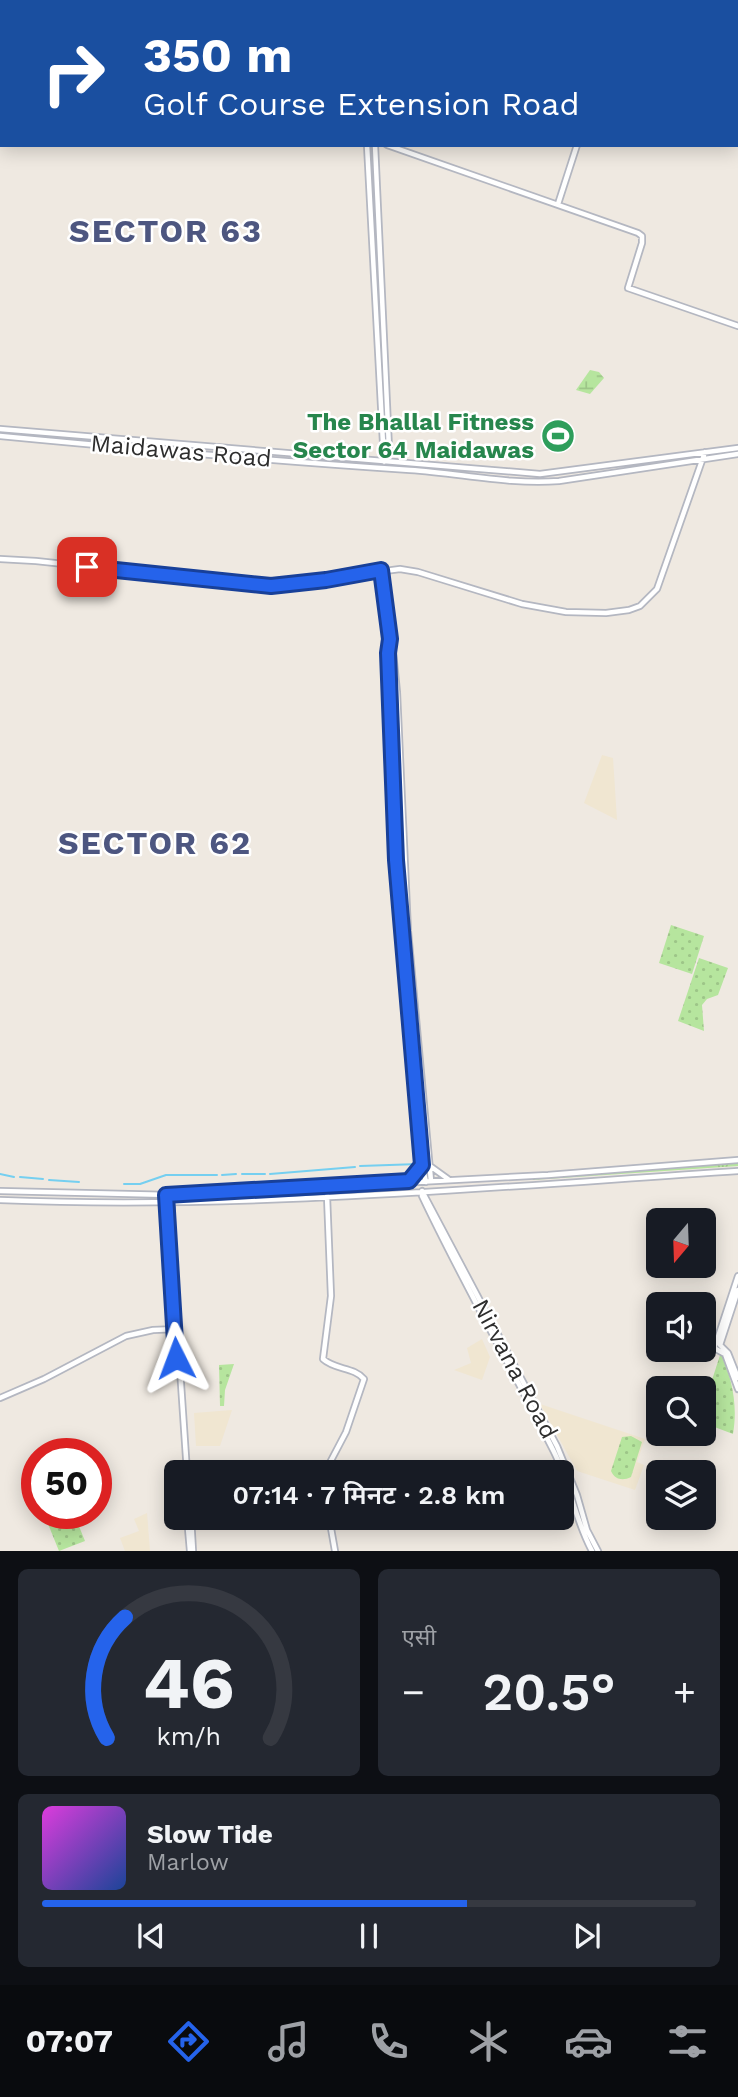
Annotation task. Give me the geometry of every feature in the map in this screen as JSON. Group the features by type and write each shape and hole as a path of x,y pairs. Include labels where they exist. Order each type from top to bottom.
{"street":[{"path":"367,147 384,468"},
{"path":"375,147 387,410 388,448 385,453"},
{"path":"393,147 615,224 642,236 628,288 738,326"},
{"path":"558,204 576,147"},
{"name":"Maidawas Road","path":"0,429 193,454 549,482 738,454"},
{"name":"Maidawas Road","path":"0,436 81,439 555,474 738,448"},
{"path":"0,559 271,586 400,569 548,610 606,613 635,608 657,589 705,452"},
{"path":"381,570 390,649 388,653 396,860 422,1165 428,1181"},
{"path":"390,649 393,652 397,692 408,931 429,1166 428,1181"},
{"path":"0,1191 169,1195 218,1193 527,1176 738,1160"},
{"path":"409,1181 422,1165"},
{"path":"429,1166 450,1180"},
{"path":"0,1200 168,1203 220,1201 738,1171"},
{"path":"527,1176 528,1184"},
{"path":"464,1179 464,1188"},
{"path":"342,1186 343,1195"},
{"name":"Nirvana Road","path":"421,1191 555,1454 565,1475 583,1532 595,1551"},
{"path":"218,1193 220,1201"},
{"path":"169,1195 184,1460"},
{"path":"327,1196 331,1296 323,1359 365,1379 346,1432 331,1460"},
{"path":"718,1346 738,1276"},
{"path":"718,1346 738,1290"},
{"path":"0,1398 44,1379 126,1336 153,1330 176,1329"},
{"path":"718,1346 728,1353 738,1378"},
{"path":"718,1346 725,1354 738,1389"},
{"path":"190,1530 191,1551"},
{"path":"331,1530 335,1551"}],"shaded area":[{"path":"602,755 613,758 617,820 584,803"},
{"path":"482,1339 490,1357 482,1380 454,1370 471,1363 467,1348"},
{"path":"540,1404 645,1439 637,1462 644,1465 635,1490 577,1471 574,1460 571,1460"},
{"path":"232,1410 220,1446 196,1446 194,1413"},
{"path":"147,1513 150,1551 125,1551 120,1538 139,1531 134,1519"}],"green space":[{"path":"590,370 599,372 604,378 590,394 576,390"},
{"path":"671,925 704,936 692,974 659,963"},
{"path":"699,958 728,968 718,995 707,999 702,1005 704,1031 678,1021"},
{"path":"738,1163 738,1166 532,1180 535,1177"},
{"path":"721,1352 733,1392 733,1434 716,1428 716,1376 713,1376"},
{"path":"234,1364 225,1390 224,1406 220,1406 219,1365"},
{"path":"631,1436 642,1442 631,1477 620,1479 611,1471 622,1437"},
{"path":"50,1529 80,1529 85,1541 59,1551"}],"waterway":[{"path":"360,1166 419,1164"},
{"path":"270,1174 355,1167"},
{"path":"0,1174 14,1177"},
{"path":"222,1175 236,1174"},
{"path":"242,1174 265,1174"},
{"path":"124,1184 140,1184 166,1175 217,1175"},
{"path":"20,1177 43,1179"},
{"path":"49,1180 79,1182"}],"place":[{"name":"The Bhallal Fitness Sector 64 Maidawas","path":"558,436"}],"district":[{"name":"SECTOR 63","path":"166,231"},
{"name":"SECTOR 62","path":"155,843"}],"route":[{"path":"87,567 271,586 381,570 390,639 388,653 396,860 422,1165 409,1181 166,1195 176,1358"}]}
